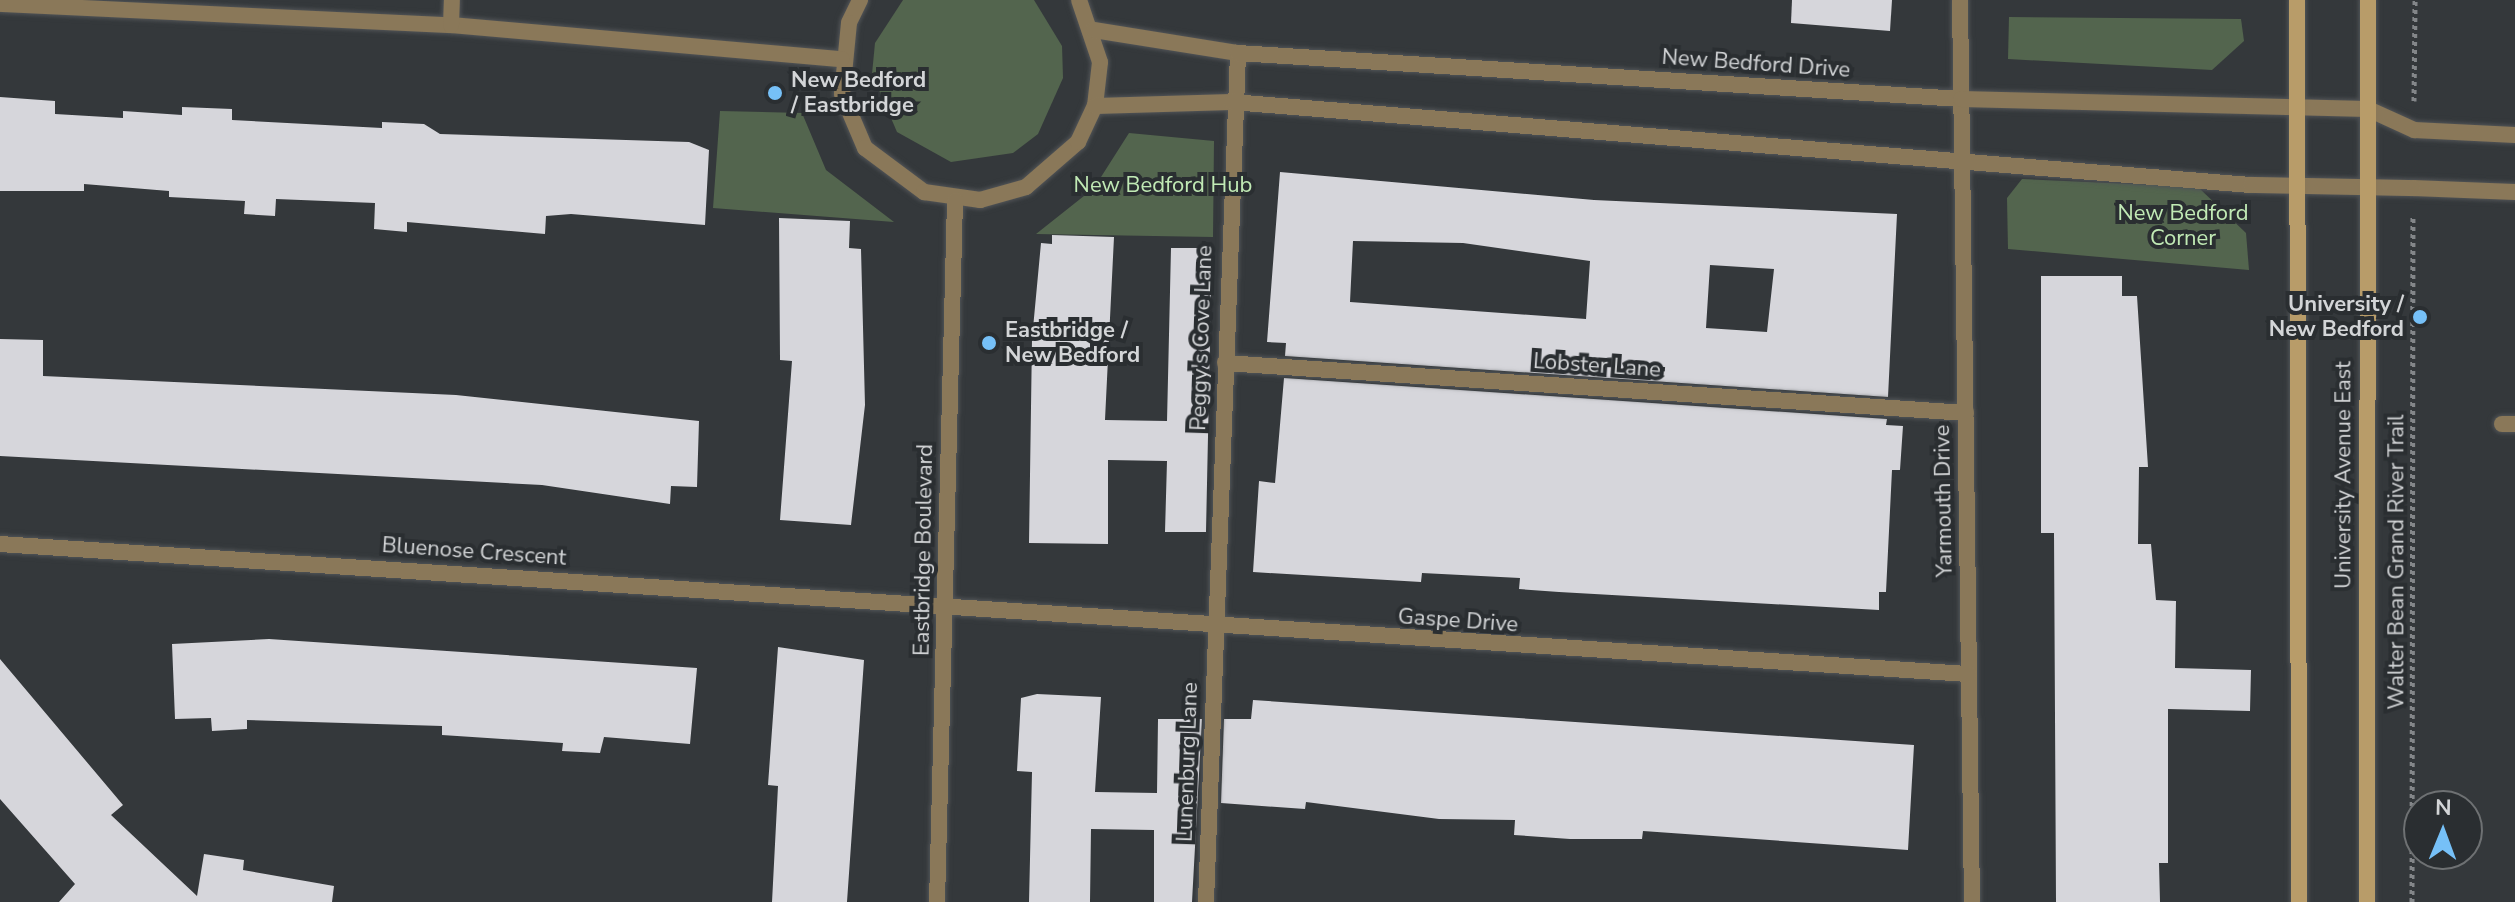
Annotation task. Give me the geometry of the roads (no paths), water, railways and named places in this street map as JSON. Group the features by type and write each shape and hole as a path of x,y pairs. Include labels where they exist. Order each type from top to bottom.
{"main road":[{"name":"University Avenue East","path":"2297,0 2299,902"},
{"name":"University Avenue East","path":"2367,902 2368,0"}],"street":[{"path":"451,25 452,0"},
{"path":"860,0 842,59 842,94 865,148 924,192 955,200 1004,196 1047,175 1078,142 1095,106 1100,62 1094,30 1079,0"},
{"name":"Yarmouth Drive","path":"1960,0 1961,99 1966,163 1972,902"},
{"path":"0,4 451,25 842,59"},
{"name":"New Bedford Drive","path":"1094,30 1238,53 1961,99 2368,109 2414,130 2515,135"},
{"name":"Peggy's Cove Lane","path":"1214,624 1232,102 1238,53"},
{"path":"1095,106 1232,102 1966,163 2297,187 2515,192"},
{"name":"Eastbridge Boulevard","path":"937,902 955,200"},
{"name":"Lobster Lane","path":"1225,363 1966,413"},
{"name":"Bluenose Crescent","path":"0,544 945,604"},
{"name":"Gaspe Drive","path":"945,604 1969,674"},
{"name":"Lunenburg Lane","path":"1206,902 1214,624"}],"place":[{"name":"New Bedford / Eastbridge","path":"775,93"},
{"name":"University / New Bedford","path":"2420,317"},
{"name":"Eastbridge / New Bedford","path":"989,343"}],"park label":[{"name":"New Bedford Hub","path":"1163,186"},
{"name":"New Bedford Corner","path":"2183,226"}]}
